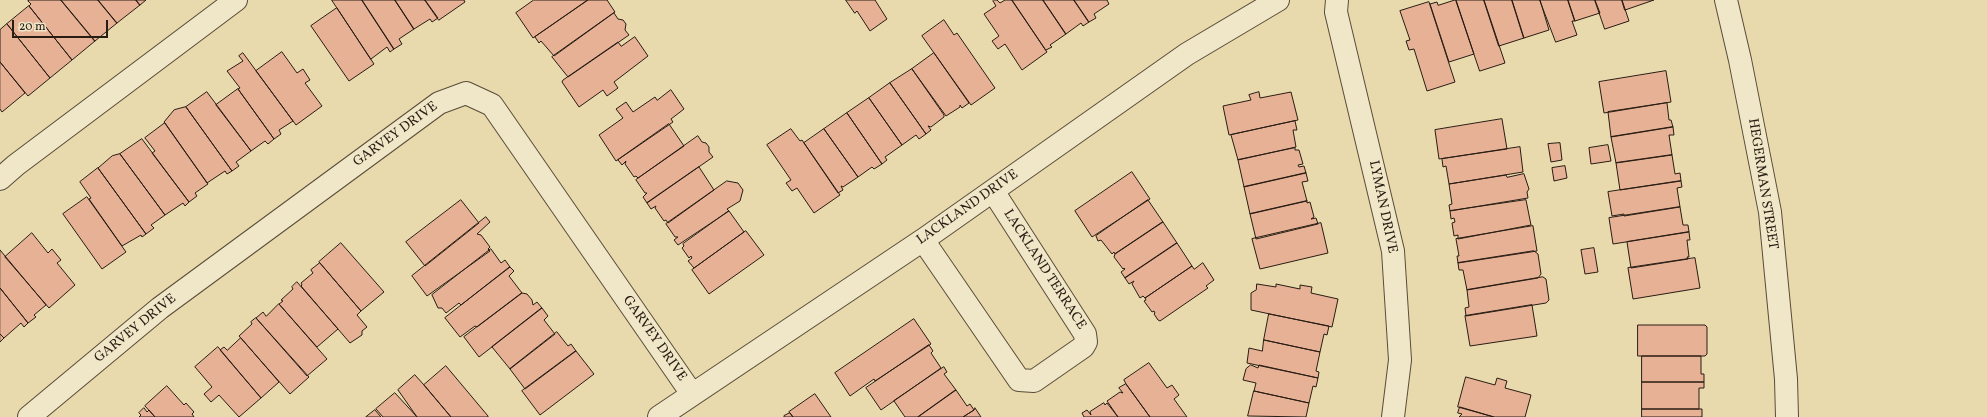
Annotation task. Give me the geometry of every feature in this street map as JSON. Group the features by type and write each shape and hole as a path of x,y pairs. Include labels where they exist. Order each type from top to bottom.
{"street":[{"path":"0,179 16,165 236,0"},
{"name":"LACKLAND DRIVE","path":"659,417 923,240 1187,54 1278,0"},
{"name":"LYMAN DRIVE","path":"1337,0 1336,12 1393,251 1400,360 1393,417"},
{"name":"HEGERMAN STREET","path":"1726,0 1740,60 1770,212 1786,379 1787,417"},
{"name":"GARVEY DRIVE","path":"29,417 166,303 439,103 466,93 492,105 692,394"},
{"name":"LACKLAND TERRACE","path":"923,240 1019,380 1034,381 1082,347 1086,342 1085,334 993,191"}],"building":[{"path":"61,0 95,41 72,60 29,6 31,4 28,1"},
{"path":"61,0 98,0 117,23 95,41"},
{"path":"98,0 136,0 140,5 117,23"},
{"path":"136,0 146,0 140,5"},
{"path":"332,0 362,0 394,49 390,52 387,47 371,59"},
{"path":"362,0 395,0 414,29 399,39 402,44 394,49"},
{"path":"395,0 425,0 438,18 432,22 430,19 414,29"},
{"path":"425,0 464,0 465,2 439,20"},
{"path":"534,0 588,0 533,38 516,13"},
{"path":"588,0 607,0 615,12 554,56 541,41 539,43 535,37"},
{"path":"846,0 875,0 887,19 870,31 857,11 855,13"},
{"path":"997,0 1000,3 1005,0 1012,0 1047,52 1022,70 1005,44 998,49 992,41 999,36 984,14 996,6 993,1"},
{"path":"1012,0 1043,0 1066,34 1050,45 1052,47 1046,50"},
{"path":"1043,0 1074,0 1089,22 1083,26 1081,23 1066,34"},
{"path":"1074,0 1107,0 1109,4 1094,14 1096,18 1089,22"},
{"path":"1456,0 1474,54 1449,62 1430,4 1437,2 1438,5"},
{"path":"1456,0 1484,0 1505,63 1480,71"},
{"path":"1484,0 1512,0 1524,38 1499,46"},
{"path":"1512,0 1540,0 1549,30 1524,38"},
{"path":"1540,0 1568,0 1575,21 1572,21 1577,35 1556,42"},
{"path":"1568,0 1595,0 1600,13 1575,21"},
{"path":"1595,0 1622,0 1629,21 1605,29"},
{"path":"1622,0 1654,0 1625,10"},
{"path":"1429,2 1455,82 1427,91 1414,49 1409,50 1406,41 1410,40 1400,11"},
{"path":"29,6 72,60 50,78 7,24"},
{"path":"337,8 374,64 349,81 311,26"},
{"path":"614,13 618,19 623,20 626,24 625,30 629,35 568,77 552,57"},
{"path":"944,20 954,35 957,33 995,88 971,105 922,36"},
{"path":"7,24 50,78 28,96 0,62 0,30"},
{"path":"635,37 648,56 614,82 618,88 607,96 603,90 579,107 562,82 563,80 618,42 621,46"},
{"path":"282,52 297,73 303,69 310,80 305,83 322,106 296,125 256,71"},
{"path":"243,53 293,121 279,130 281,134 274,139 227,71 243,61 239,56"},
{"path":"934,53 969,103 962,108 960,105 960,107 946,116 912,69"},
{"path":"0,62 25,93 2,112 0,109"},
{"path":"912,69 944,115 944,117 931,127 928,126 931,130 926,134 890,83"},
{"path":"1666,71 1671,102 1604,113 1599,82"},
{"path":"890,83 926,134 919,139 916,135 902,145 869,98"},
{"path":"238,89 274,139 268,144 265,141 251,151 216,105"},
{"path":"671,90 684,109 671,119 673,122 616,161 599,135 623,118 616,109 626,102 633,112 655,97 657,100"},
{"path":"207,92 251,151 236,162 239,166 232,171 186,107"},
{"path":"1259,92 1260,98 1291,92 1298,120 1229,135 1223,106 1251,100 1249,95"},
{"path":"869,98 902,145 885,157 887,160 882,164 847,113"},
{"path":"1667,103 1669,120 1671,120 1673,127 1611,137 1608,112"},
{"path":"186,107 232,171 227,174 225,171 207,183 164,122 174,110"},
{"path":"847,113 882,164 874,169 872,167 858,177 824,129"},
{"path":"1502,119 1507,149 1439,159 1435,130"},
{"path":"1295,121 1297,130 1293,130 1296,147 1238,160 1231,135"},
{"path":"165,123 208,184 195,193 197,196 189,202 152,153 155,151 145,138"},
{"path":"669,124 684,146 638,178 636,176 634,177 625,164 626,161 622,165 618,160"},
{"path":"1673,127 1674,135 1669,135 1672,155 1616,163 1611,137"},
{"path":"791,129 800,141 802,140 840,195 814,213 797,188 792,191 786,183 791,180 767,145"},
{"path":"824,129 858,177 843,187 841,186 843,190 838,193 804,143"},
{"path":"698,136 702,142 706,143 709,147 709,152 713,157 647,203 643,197 647,193 645,193 636,180"},
{"path":"142,139 189,202 185,206 183,203 165,215 120,154"},
{"path":"1560,143 1562,160 1551,162 1548,144"},
{"path":"1608,145 1611,161 1591,164 1589,148"},
{"path":"1520,147 1523,172 1449,184 1446,166 1443,167 1442,159"},
{"path":"1295,148 1295,150 1299,150 1303,164 1298,165 1299,167 1304,166 1306,173 1244,187 1238,160"},
{"path":"120,154 165,215 151,225 154,228 146,234 98,168 112,156"},
{"path":"1672,155 1675,174 1680,173 1681,181 1620,190 1616,163"},
{"path":"1565,166 1567,178 1554,181 1552,168"},
{"path":"699,167 714,190 668,223 666,220 664,221 655,208 656,206 651,209 647,203"},
{"path":"98,168 146,234 142,237 141,235 122,246 89,199 91,198 80,182"},
{"path":"1132,172 1150,199 1092,237 1075,211"},
{"path":"1306,173 1308,181 1302,182 1307,201 1250,214 1244,187"},
{"path":"1524,174 1529,189 1527,192 1528,198 1450,211 1449,205 1452,204 1449,184 1506,175 1507,177"},
{"path":"727,181 738,183 743,190 740,201 727,209 729,211 678,245 674,240 678,237 675,237 666,224"},
{"path":"1681,181 1682,187 1677,188 1680,207 1624,216 1624,214 1612,216 1608,192"},
{"path":"87,197 126,252 102,269 63,214"},
{"path":"461,200 479,223 425,266 406,242"},
{"path":"1148,200 1163,222 1115,254 1114,252 1112,254 1101,240 1098,241 1096,236"},
{"path":"1526,200 1531,225 1458,239 1458,235 1454,236 1452,223 1455,222 1454,218 1451,219 1450,211"},
{"path":"1307,201 1307,203 1310,202 1314,217 1311,219 1316,218 1318,224 1256,239 1250,214"},
{"path":"1680,207 1683,225 1688,225 1689,232 1613,244 1609,218"},
{"path":"729,211 744,232 694,268 688,261 692,258 691,256 689,258 682,248 684,246 683,244"},
{"path":"486,217 490,222 477,234 481,235 490,247 488,249 490,251 427,296 412,276"},
{"path":"1163,222 1177,243 1125,278 1121,272 1125,269 1123,269 1114,257 1115,254"},
{"path":"1321,223 1328,253 1260,269 1252,239"},
{"path":"1533,226 1537,251 1458,263 1457,256 1459,256 1456,239"},
{"path":"746,231 764,255 709,294 692,270"},
{"path":"1689,232 1690,240 1687,240 1688,259 1631,268 1627,242"},
{"path":"32,233 48,253 52,249 61,260 57,263 75,285 49,308 5,257"},
{"path":"341,243 384,292 361,311 319,262"},
{"path":"1177,243 1192,266 1145,298 1143,296 1140,298 1132,284 1134,281 1129,284 1125,278"},
{"path":"1594,248 1598,272 1585,274 1581,250"},
{"path":"491,249 501,263 505,260 510,267 461,305 459,303 446,313 442,308 438,308 432,295"},
{"path":"0,250 46,305 34,315 36,317 28,323 0,288"},
{"path":"1534,251 1538,254 1541,274 1538,278 1467,290 1463,270 1459,270 1458,263"},
{"path":"1695,258 1700,288 1633,299 1628,268"},
{"path":"320,263 361,311 357,315 367,327 362,331 362,335 350,343 301,286 301,283 313,273 311,270"},
{"path":"1203,263 1214,280 1206,286 1208,288 1160,321 1158,320 1154,314 1154,311 1152,312 1144,301 1146,300 1145,298 1192,266 1194,269"},
{"path":"510,267 514,271 509,276 522,293 477,327 475,326 460,337 445,318"},
{"path":"1543,277 1546,279 1549,300 1546,303 1466,316 1465,308 1469,307 1467,290"},
{"path":"297,282 338,329 317,347 279,304 283,301 281,300 293,289 292,287"},
{"path":"1257,284 1276,287 1276,284 1300,289 1300,285 1312,287 1311,293 1338,299 1332,327 1251,310 1251,293 1256,290"},
{"path":"0,288 28,323 24,327 21,323 4,338 0,334"},
{"path":"522,293 527,294 532,300 533,305 537,302 542,308 479,357 464,337"},
{"path":"279,304 327,359 307,376 256,318 263,312 266,316"},
{"path":"1532,305 1537,336 1470,346 1465,316"},
{"path":"542,308 548,316 544,320 555,334 510,369 492,347"},
{"path":"1269,314 1329,326 1327,335 1324,334 1320,352 1264,340"},
{"path":"256,318 309,377 290,394 239,336 252,324 251,322"},
{"path":"914,319 931,344 875,381 874,379 850,396 835,373"},
{"path":"1638,325 1705,325 1707,327 1707,354 1705,356 1638,356"},
{"path":"557,332 568,346 571,344 576,351 525,389 510,369"},
{"path":"0,334 4,338 0,342"},
{"path":"241,338 279,382 261,398 220,350 224,347 227,350"},
{"path":"1264,340 1320,352 1316,371 1319,372 1318,378 1247,363 1249,348 1262,351"},
{"path":"929,345 933,351 931,353 941,368 881,410 866,388"},
{"path":"218,347 261,398 239,417 219,395 211,402 204,394 212,387 195,367"},
{"path":"576,351 594,374 540,415 522,391"},
{"path":"1642,356 1701,356 1701,374 1704,374 1704,382 1642,382"},
{"path":"1149,363 1167,388 1172,385 1179,395 1174,399 1187,417 1150,417 1126,384 1124,380"},
{"path":"1251,365 1258,368 1259,365 1318,378 1316,387 1313,386 1309,403 1254,391 1256,383 1243,380 1246,369"},
{"path":"446,366 488,417 451,417 424,385"},
{"path":"944,367 947,372 944,374 956,390 918,417 905,417 894,401"},
{"path":"415,375 451,417 417,417 398,390"},
{"path":"1466,377 1495,385 1497,378 1507,381 1505,388 1531,395 1525,417 1494,417 1458,407"},
{"path":"1642,382 1704,382 1704,388 1699,388 1699,409 1642,409"},
{"path":"1126,384 1150,417 1118,417 1107,401 1120,392 1123,393 1119,388"},
{"path":"167,386 184,405 186,403 194,412 192,414 194,417 155,417 145,406"},
{"path":"956,390 967,406 970,404 974,410 963,417 918,417"},
{"path":"1254,391 1309,403 1306,417 1248,416"},
{"path":"395,393 417,417 383,417 376,409"},
{"path":"815,394 831,417 793,417 789,412"},
{"path":"1104,403 1105,405 1107,403 1118,417 1084,417 1082,413 1087,410 1091,415 1090,412"},
{"path":"1460,407 1494,417 1459,417 1462,414 1458,413"},
{"path":"144,408 147,412 149,410 155,417 139,417 141,415 139,413"},
{"path":"975,408 981,417 963,417 974,410"},
{"path":"1642,409 1702,409 1702,417 1642,417"},
{"path":"375,410 381,417 366,417"},
{"path":"790,413 793,417 784,417 784,416"}]}
